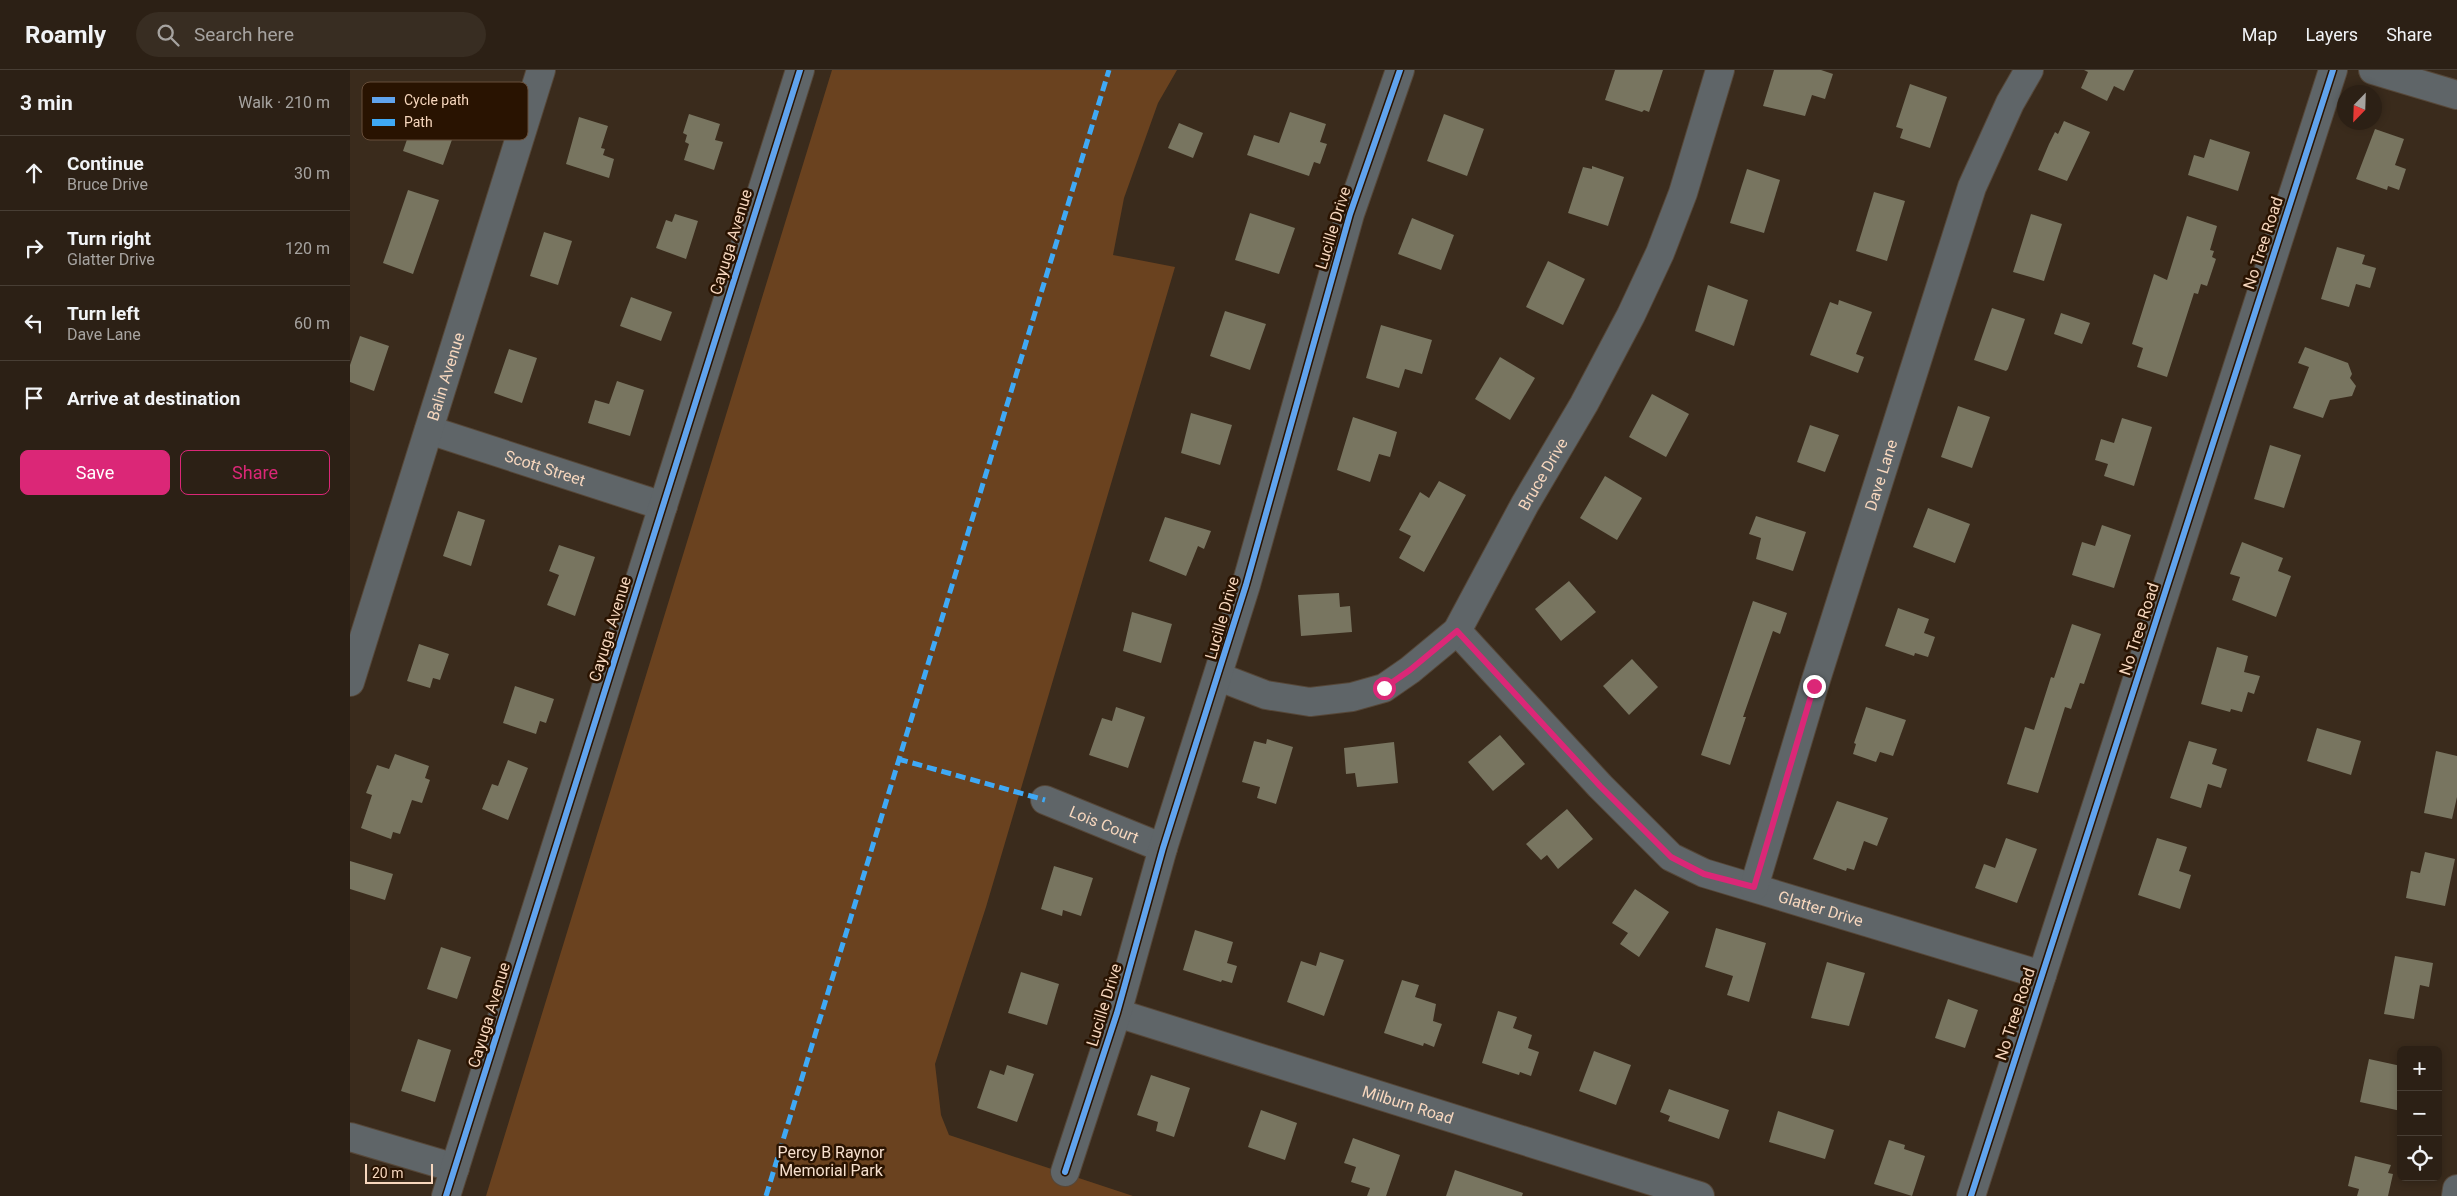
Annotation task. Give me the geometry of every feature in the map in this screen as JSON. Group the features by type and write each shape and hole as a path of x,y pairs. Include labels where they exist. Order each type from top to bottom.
{"street":[{"name":"Balin Avenue","path":"528,112 541,70"},
{"name":"Cayuga Avenue","path":"446,1196 800,70"},
{"name":"Lucille Drive","path":"1066,1172 1117,1013 1163,848 1219,677 1350,214 1400,70"},
{"name":"Bruce Drive","path":"1219,677 1266,695 1310,702 1352,697 1384,688 1410,670 1457,631 1525,504 1584,404 1631,315 1660,253 1683,193 1720,70"},
{"name":"Dave Lane","path":"1754,887 1814,686 1972,187 2010,103 2029,70"},
{"name":"No Tree Road","path":"1971,1196 2333,70"},
{"path":"2372,70 2457,95"},
{"name":"Balin Avenue","path":"350,682 519,140"},
{"name":"Scott Street","path":"429,430 663,506"},
{"name":"Glatter Drive","path":"1457,631 1600,786 1671,857 1704,874 1754,887 2042,975"},
{"name":"Lois Court","path":"1045,800 1163,848"},
{"name":"Milburn Road","path":"1117,1013 1700,1196"},
{"path":"350,1137 455,1168"},
{"path":"2456,1196 2457,1189"}],"green space":[{"name":"Percy B Raynor Memorial Park","path":"832,70 1177,70 1158,103 1124,198 1113,255 1175,267 986,907 935,1064 941,1115 949,1135 1133,1196 486,1196"}],"building":[{"path":"1615,70 1663,70 1649,112 1644,110 1642,112 1605,100"},
{"path":"1774,70 1821,70 1833,74 1825,99 1812,95 1805,116 1763,106"},
{"path":"2084,70 2134,70 2124,91 2114,86 2107,101 2081,88 2088,72"},
{"path":"1910,84 1947,97 1930,148 1900,138 1903,129 1896,127"},
{"path":"1290,112 1326,124 1320,142 1327,144 1320,164 1314,162 1309,176 1247,155 1254,135 1279,143"},
{"path":"689,114 720,124 715,140 723,142 714,170 684,160 689,144 685,142 687,135 683,133"},
{"path":"1444,114 1484,129 1467,176 1427,161"},
{"path":"579,117 608,126 601,148 605,149 603,155 614,159 609,178 566,164"},
{"path":"2064,121 2090,132 2067,181 2038,170 2055,132 2058,134"},
{"path":"1179,123 1203,133 1193,158 1168,148"},
{"path":"2375,130 2404,139 2395,165 2406,169 2399,190 2388,186 2387,190 2356,179"},
{"path":"2210,139 2250,152 2238,191 2188,175 2194,155 2204,158"},
{"path":"407,140 452,140 443,165 403,151"},
{"path":"1592,166 1624,177 1608,226 1568,213 1583,167 1592,169"},
{"path":"1747,169 1780,180 1764,233 1730,223"},
{"path":"408,190 439,200 413,274 383,263"},
{"path":"1874,192 1905,201 1887,261 1856,251"},
{"path":"1250,213 1295,228 1279,274 1235,260"},
{"path":"675,214 698,221 686,259 656,248 666,220 672,222"},
{"path":"2031,214 2062,224 2044,281 2013,272"},
{"path":"2187,216 2217,226 2210,250 2214,251 2212,257 2216,259 2207,286 2201,284 2198,294 2194,293 2167,377 2137,367 2143,348 2132,344 2154,274 2167,280"},
{"path":"1412,218 1454,235 1441,270 1398,254"},
{"path":"544,232 572,241 558,285 530,276"},
{"path":"2337,247 2365,255 2362,264 2376,268 2370,288 2356,284 2349,307 2321,299"},
{"path":"1548,261 1585,279 1563,325 1526,307"},
{"path":"1708,285 1748,300 1734,346 1695,331"},
{"path":"631,297 672,312 661,341 620,326"},
{"path":"1839,300 1872,312 1856,354 1864,357 1858,373 1810,355 1830,302 1838,305"},
{"path":"1992,308 2025,319 2006,371 1974,360"},
{"path":"1225,311 1266,324 1250,370 1210,356"},
{"path":"2061,313 2090,323 2082,344 2054,334"},
{"path":"1381,325 1432,340 1422,374 1405,369 1399,388 1366,378"},
{"path":"360,336 389,346 374,391 350,382 350,365"},
{"path":"2305,347 2348,363 2352,374 2350,378 2356,386 2352,396 2330,400 2323,418 2293,408 2309,367 2298,363"},
{"path":"509,349 537,358 522,403 494,393"},
{"path":"1500,357 1535,378 1510,420 1475,399"},
{"path":"617,381 644,390 630,436 588,423 595,400 609,404"},
{"path":"1652,394 1689,414 1666,457 1629,437"},
{"path":"1958,406 1990,417 1972,468 1941,457"},
{"path":"1191,413 1232,425 1220,465 1181,453"},
{"path":"1353,417 1397,432 1390,457 1379,454 1370,482 1337,470"},
{"path":"2122,418 2152,427 2134,486 2104,476 2108,464 2095,460 2101,439 2114,443"},
{"path":"1810,425 1839,435 1825,472 1797,462"},
{"path":"2270,445 2301,455 2284,508 2254,499"},
{"path":"1605,476 1642,498 1617,540 1580,518"},
{"path":"1439,481 1466,495 1424,572 1399,558 1411,536 1399,530 1420,492 1429,498"},
{"path":"1928,508 1970,524 1955,563 1913,547"},
{"path":"458,511 485,520 471,566 443,556"},
{"path":"1756,516 1806,532 1793,571 1756,559 1761,538 1749,534"},
{"path":"1165,517 1211,531 1204,549 1198,546 1186,576 1149,561"},
{"path":"2102,525 2131,535 2114,588 2072,575 2082,542 2095,546"},
{"path":"2242,542 2283,558 2278,571 2291,576 2276,617 2232,600 2240,577 2230,574"},
{"path":"559,545 595,557 575,616 547,605 559,575 549,571"},
{"path":"1569,581 1596,612 1561,641 1535,609"},
{"path":"1339,593 1340,607 1350,606 1352,632 1301,636 1298,595"},
{"path":"1753,601 1787,613 1780,634 1773,631 1743,717 1746,717 1730,765 1701,755"},
{"path":"1898,608 1929,619 1924,633 1935,637 1928,657 1915,653 1914,656 1885,646"},
{"path":"1132,612 1172,624 1161,663 1123,651"},
{"path":"2072,624 2101,634 2084,684 2080,683 2071,709 2065,707 2038,793 2007,784 2025,727 2034,730 2051,677 2054,678"},
{"path":"419,644 449,654 440,680 433,678 430,688 407,681"},
{"path":"2217,647 2248,656 2244,672 2260,676 2254,694 2248,692 2242,712 2231,709 2230,712 2201,704"},
{"path":"1632,659 1658,687 1629,715 1603,686"},
{"path":"515,686 554,699 546,723 540,721 536,734 503,723"},
{"path":"1116,707 1145,717 1128,768 1089,755 1102,718 1112,721"},
{"path":"1866,707 1906,720 1893,756 1880,752 1876,762 1853,754 1856,744 1854,743"},
{"path":"2317,728 2361,741 2351,775 2307,761"},
{"path":"1500,735 1525,764 1493,791 1468,762"},
{"path":"1267,739 1293,747 1276,804 1257,798 1260,787 1242,782 1254,741 1266,744"},
{"path":"2189,741 2217,749 2212,764 2227,769 2221,788 2208,784 2201,808 2170,798"},
{"path":"1394,742 1398,783 1357,787 1355,773 1346,774 1344,748"},
{"path":"2436,751 2457,756 2457,797 2452,819 2424,813"},
{"path":"395,754 429,766 425,778 430,780 422,803 412,800 400,834 393,832 391,839 361,828 372,795 366,793 377,765 389,769"},
{"path":"508,760 528,768 508,820 482,809 492,784 498,786"},
{"path":"1837,801 1888,818 1877,846 1864,841 1854,870 1847,868 1846,871 1813,859"},
{"path":"1567,809 1593,839 1558,869 1547,855 1541,860 1526,844"},
{"path":"2006,838 2037,849 2017,903 1975,888 1984,864 1995,868"},
{"path":"2157,838 2187,847 2179,871 2191,875 2180,909 2138,895"},
{"path":"2425,852 2455,859 2445,906 2406,898 2411,871 2420,873"},
{"path":"350,861 393,874 385,900 350,889"},
{"path":"1054,866 1093,878 1081,916 1063,910 1062,916 1041,909"},
{"path":"1635,889 1669,912 1639,957 1620,944 1628,933 1612,923"},
{"path":"1716,928 1766,943 1749,1002 1727,995 1733,976 1705,967"},
{"path":"1195,930 1233,942 1227,963 1237,966 1232,983 1222,980 1221,982 1183,970"},
{"path":"441,947 471,957 457,999 427,989"},
{"path":"1320,952 1344,960 1324,1016 1287,1002 1301,961 1316,966"},
{"path":"2395,956 2433,963 2429,987 2420,985 2414,1019 2384,1014"},
{"path":"1827,962 1865,973 1849,1026 1811,1018"},
{"path":"1021,972 1059,984 1047,1025 1008,1013"},
{"path":"1402,980 1419,985 1415,997 1436,1004 1433,1021 1442,1024 1434,1047 1424,1043 1423,1046 1384,1033"},
{"path":"1948,999 1978,1010 1965,1048 1935,1038"},
{"path":"1498,1011 1517,1017 1513,1028 1532,1035 1528,1048 1539,1052 1531,1076 1520,1072 1519,1075 1482,1063"},
{"path":"418,1039 451,1050 435,1102 401,1091"},
{"path":"1594,1051 1631,1065 1616,1105 1579,1091"},
{"path":"2369,1059 2397,1065 2397,1110 2360,1102"},
{"path":"1007,1065 1034,1074 1017,1122 977,1108 990,1070 1004,1075"},
{"path":"1151,1075 1190,1088 1174,1137 1156,1131 1158,1122 1137,1115"},
{"path":"1669,1089 1729,1110 1719,1139 1668,1121 1670,1116 1660,1112"},
{"path":"1261,1110 1297,1123 1285,1160 1248,1147"},
{"path":"1778,1111 1834,1130 1825,1159 1769,1142"},
{"path":"1353,1138 1400,1155 1386,1196 1367,1196 1370,1188 1351,1182 1356,1167 1344,1163"},
{"path":"1889,1140 1905,1145 1904,1149 1925,1156 1912,1196 1874,1184"},
{"path":"2355,1156 2391,1165 2388,1173 2393,1174 2388,1196 2357,1196 2359,1189 2348,1186"},
{"path":"1455,1170 1523,1193 1522,1196 1446,1196"}],"marked path":[{"path":"766,1196 1109,70"},
{"path":"898,759 1045,800"}],"cycle path":[{"path":"446,1196 800,70"},
{"path":"1065,1172 1117,1013 1163,848 1246,585 1350,214 1400,70"},
{"path":"1971,1196 2333,70"}],"route":[{"path":"1384,688 1410,670 1457,631 1600,786 1671,857 1704,874 1754,887 1814,686"}]}
